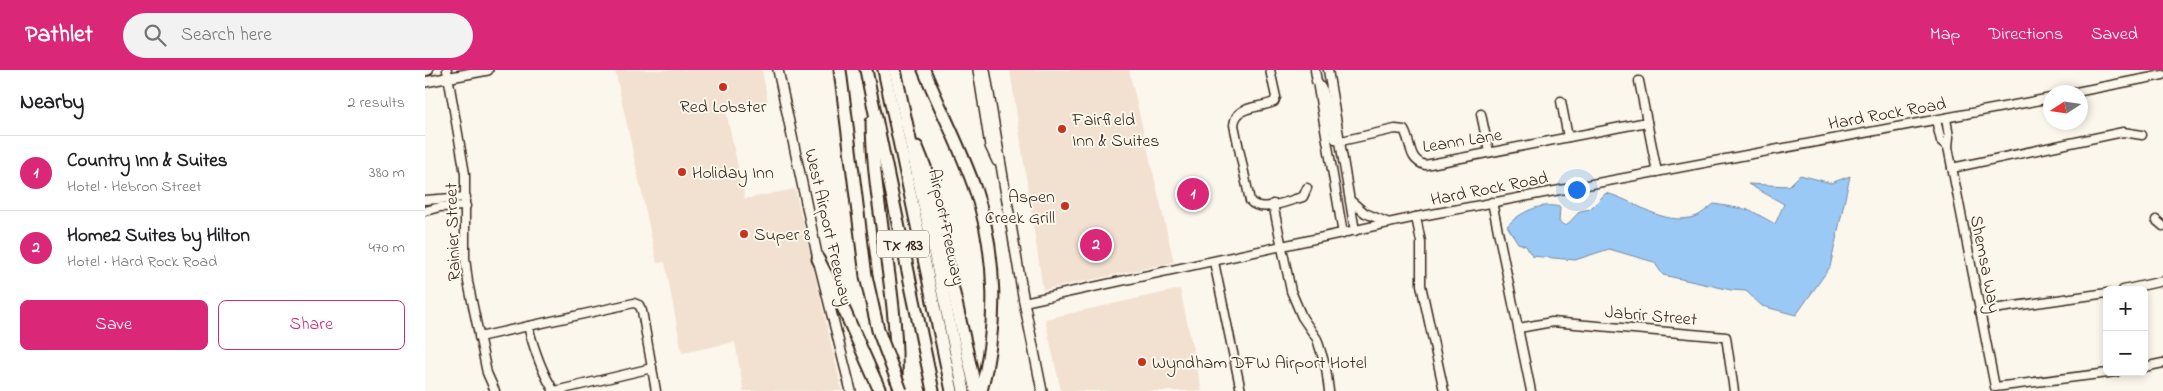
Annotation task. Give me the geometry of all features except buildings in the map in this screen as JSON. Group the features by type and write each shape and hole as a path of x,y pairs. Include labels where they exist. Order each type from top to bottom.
{"highway":[{"path":"839,70 866,276 878,330 901,391"},
{"name":"TX 183","path":"866,70 933,391"},
{"path":"877,70 945,391"},
{"path":"884,70 952,391"},
{"name":"Airport Freeway","path":"895,70 964,391"},
{"path":"924,70 976,193 988,246 991,268 992,316 988,360 981,391"},
{"path":"871,97 872,141 895,322 897,347 896,391"},
{"path":"904,113 925,167 976,391"},
{"path":"818,259 841,303 880,391"}],"main road":[{"path":"425,82 448,74 488,70"},
{"name":"West Airport Freeway","path":"779,70 818,259 851,391"},
{"path":"783,70 783,90"},
{"path":"978,70 990,146 1002,170"},
{"path":"985,70 1024,302 1043,391"}],"street":[{"path":"1270,70 1275,97 1273,102 1239,111 1235,116 1234,125 1250,201 1259,207 1273,204 1303,196 1307,188"},
{"path":"1315,70 1343,234"},
{"path":"1328,70 1355,231"},
{"name":"Rainier Street","path":"448,74 463,149 466,196 465,258 479,337 487,372 495,391"},
{"path":"2088,90 2163,75"},
{"path":"1317,81 1323,90 1335,139 1341,142"},
{"path":"1639,81 1657,172"},
{"name":"Hard Rock Road","path":"1024,302 1416,217 2043,100"},
{"path":"1561,101 1568,137"},
{"path":"1481,114 1489,152"},
{"name":"Shemsa Way","path":"1946,118 1949,137 1948,147 1995,387 2103,374"},
{"name":"Shemsa Way","path":"1936,120 1941,141 1948,147"},
{"name":"Leann Lane","path":"1341,142 1395,129 1403,130 1408,138 1412,157 1417,162 1425,165 1647,122"},
{"path":"1952,168 2123,132 2142,135"},
{"path":"425,200 466,196"},
{"path":"1351,201 1365,213 1389,223"},
{"path":"1492,202 1531,391"},
{"path":"1273,204 1291,292 1302,317 1317,340 1326,368 1329,391"},
{"path":"425,211 440,207 466,206"},
{"path":"1416,217 1421,242 1421,285 1445,391"},
{"path":"2156,220 2163,226"},
{"path":"1213,262 1241,391"},
{"path":"2141,286 2163,281"},
{"path":"1979,311 2103,294"},
{"path":"479,337 634,304 639,305 642,311 656,391"},
{"name":"Jabrir Street","path":"1519,328 1552,322 1726,337 1734,391"},
{"path":"528,326 535,352 546,378 555,391 652,368"},
{"path":"2148,366 2163,363"}],"shaded area":[{"path":"615,70 762,70 768,102 726,111 745,199 795,189 842,391 742,391 735,342 682,353 665,262 657,263"},
{"path":"1010,70 1129,70 1174,262 1043,290"},
{"path":"1180,289 1202,391 1061,391 1045,319"}],"water":[{"path":"1800,175 1831,183 1850,176 1830,267 1796,315 1762,306 1746,291 1731,290 1663,275 1654,262 1609,249 1575,260 1532,256 1526,246 1518,243 1507,226 1518,216 1531,209 1553,206 1560,207 1559,222 1566,226 1580,211 1590,209 1606,193 1671,218 1694,217 1714,204 1750,210 1775,224 1784,204 1748,184 1789,186"}],"place":[{"name":"Red Lobster","path":"723,87"},
{"name":"Fairfield Inn & Suites","path":"1062,129"},
{"name":"Holiday Inn","path":"682,172"},
{"name":"Country Inn & Suites","path":"1193,194"},
{"name":"Aspen Creek Grill","path":"1065,206"},
{"name":"Super 8","path":"744,234"},
{"name":"Home2 Suites by Hilton","path":"1096,245"},
{"name":"Wyndham DFW Airport Hotel","path":"1142,362"}]}
